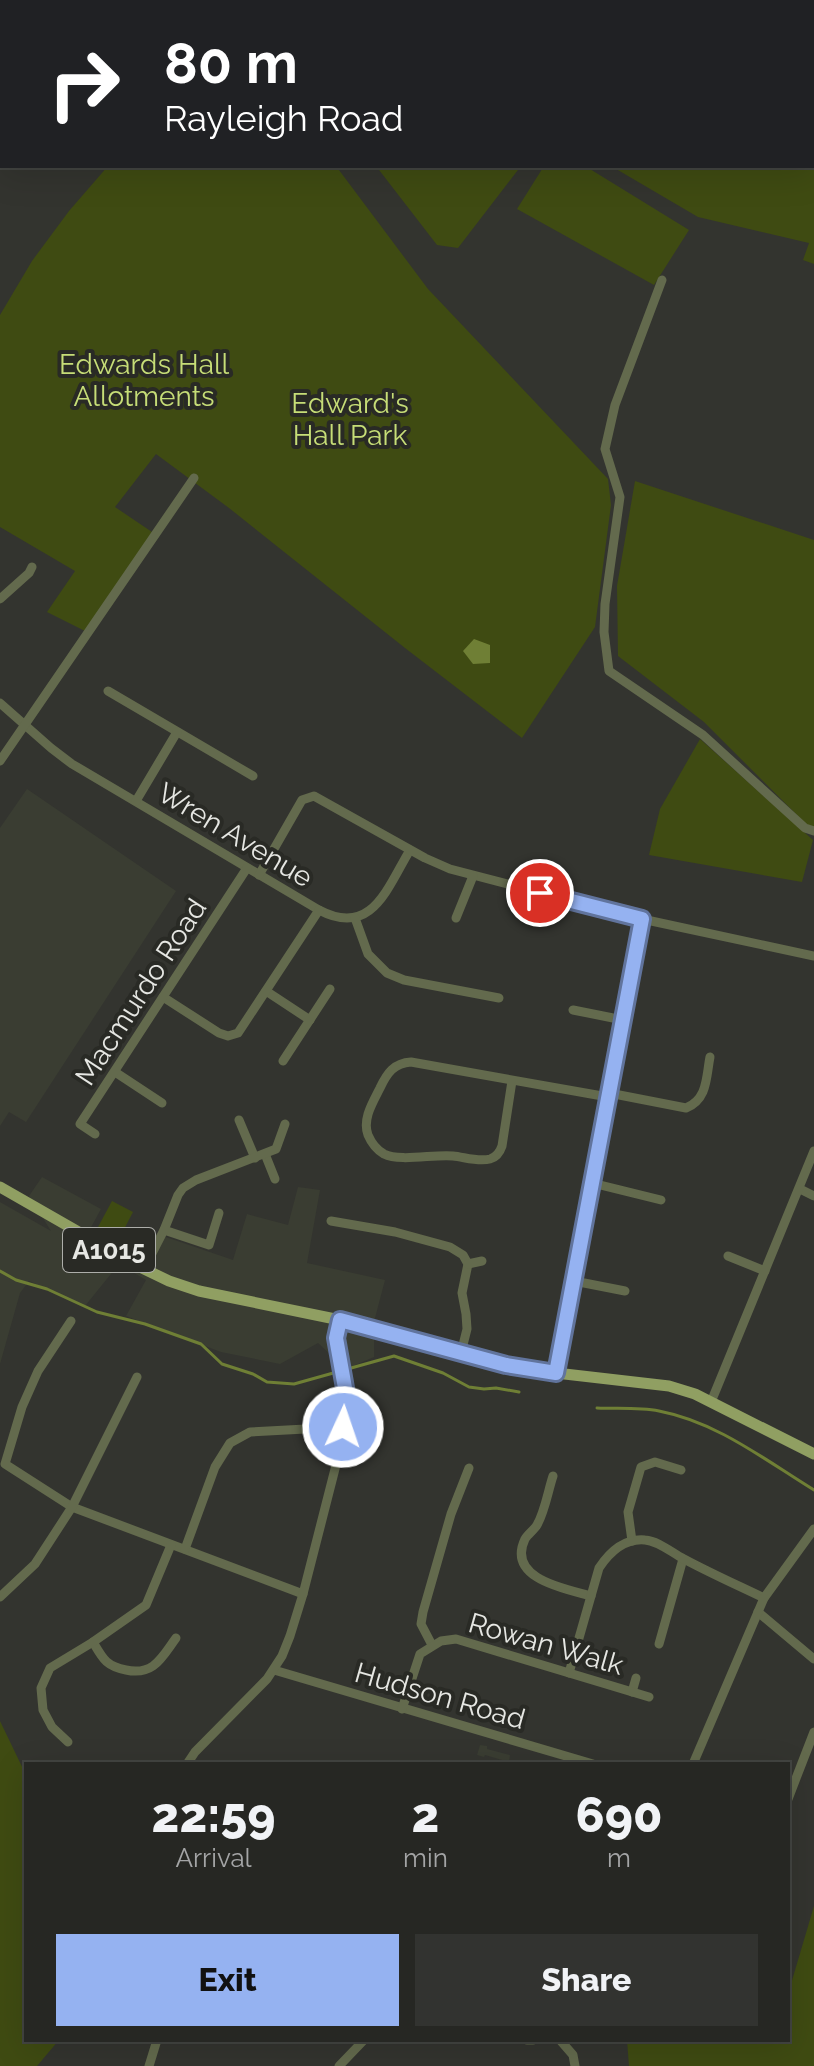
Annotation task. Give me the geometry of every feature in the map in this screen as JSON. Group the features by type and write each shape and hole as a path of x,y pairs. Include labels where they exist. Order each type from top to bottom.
{"main road":[{"name":"A1015","path":"0,1187 144,1269 199,1291 340,1320 506,1365 669,1386 711,1402 813,1451"}],"street":[{"path":"662,280 615,405 605,449 620,497 605,604 604,632 609,671 703,735 805,828 814,831"},
{"path":"0,761 194,478"},
{"path":"0,599 32,567"},
{"path":"108,691 253,776"},
{"name":"Wren Avenue","path":"0,703 61,756 319,910 336,918 355,918"},
{"path":"136,801 177,732"},
{"path":"259,875 299,804 310,796 319,798 438,864 473,876 642,919 814,956"},
{"path":"410,850 378,902 368,912 355,918 368,954 387,973 404,980 499,998"},
{"name":"Macmurdo Road","path":"95,1134 80,1124 247,868"},
{"path":"456,918 473,876"},
{"path":"163,997 219,1033 232,1036 241,1030 319,910"},
{"path":"556,1373 642,919"},
{"path":"283,1061 330,989"},
{"path":"266,991 310,1020"},
{"path":"573,1010 623,1020"},
{"path":"512,1081 502,1146 493,1158 389,1156 377,1149 368,1135 369,1111 387,1074 396,1065 411,1062 686,1108 696,1104 703,1095 710,1057"},
{"path":"115,1072 162,1103"},
{"path":"239,1120 275,1179"},
{"path":"144,1269 180,1191 196,1180 278,1147 285,1124"},
{"path":"711,1402 814,1151"},
{"path":"592,1183 661,1200"},
{"path":"800,1189 814,1196"},
{"path":"164,1230 209,1245 219,1213"},
{"path":"331,1221 395,1232 450,1247 463,1255 468,1264 462,1293 467,1329 461,1353"},
{"path":"728,1256 765,1271"},
{"path":"468,1264 482,1261"},
{"path":"574,1281 625,1291"},
{"path":"188,1762 267,1679 286,1647 303,1594 343,1427 346,1396 336,1338 340,1320"},
{"path":"71,1321 38,1371 22,1407 3,1467 72,1507 303,1594"},
{"path":"0,1597 35,1564 72,1507 137,1377"},
{"path":"185,1549 215,1467 230,1443 250,1432 343,1427"},
{"path":"632,1541 628,1512 641,1467 655,1462 681,1470"},
{"name":"Rowan Walk","path":"432,1645 421,1624 423,1612 451,1514 469,1468"},
{"path":"553,1476 538,1524 525,1539 522,1556 528,1570 542,1582 591,1596"},
{"path":"694,1762 764,1598 814,1529"},
{"path":"569,1673 599,1568 619,1546 646,1540 764,1598"},
{"path":"68,1742 52,1727 43,1710 41,1688 50,1668 146,1605 171,1545"},
{"path":"659,1644 667,1634 683,1559"},
{"path":"758,1612 814,1659"},
{"path":"93,1642 105,1663 139,1673 161,1659 176,1638"},
{"name":"Rowan Walk","path":"402,1709 420,1654 441,1641 456,1639 649,1697"},
{"name":"Hudson Road","path":"274,1670 586,1762"},
{"path":"632,1692 636,1678"},
{"path":"790,1794 814,1732"},
{"path":"149,2066 156,2042"},
{"path":"345,2064 362,2042"},
{"path":"562,2042 573,2055 575,2066"}],"shaded area":[{"path":"474,639 490,645 490,663 473,664 463,651"},
{"path":"27,789 176,891 26,1122 9,1112 0,1126 0,828"},
{"path":"42,1177 101,1209 89,1231 147,1263 160,1235 233,1260 247,1214 288,1225 298,1187 320,1190 307,1263 385,1280 374,1322 374,1357 346,1369 318,1343 280,1364 221,1352 126,1316 146,1280 119,1264 85,1306 29,1281 20,1293 0,1364 0,1202 51,1231 29,1196"},
{"path":"480,1745 510,1755 509,1762 477,1755"}],"green space":[{"name":"Edward's Hall Park","path":"106,168 337,168 428,289 608,479 611,505 595,627 522,738 156,454 115,507 155,534 87,632 47,612 75,571 0,527 0,315 32,261"},
{"path":"378,168 519,168 458,248 437,245"},
{"path":"543,168 588,168 689,230 654,285 517,209"},
{"path":"614,168 814,168 814,264 803,260 809,243 698,217"},
{"path":"635,481 814,540 814,828 807,825 704,722 618,656 617,586"},
{"path":"700,739 813,840 802,882 649,855 660,809"},
{"path":"112,1201 133,1212 119,1239 98,1227"},
{"path":"0,1721 24,1771 24,2042 57,2042 37,2066 0,2066"},
{"path":"814,1906 814,2066 629,2066 627,2042 790,2042 790,1987"}],"waterway":[{"path":"0,1271 97,1312 145,1324 201,1344 222,1364 267,1382 294,1384 394,1356 443,1373 469,1387 519,1392"},
{"path":"597,1408 651,1410 680,1416 740,1443 814,1490"}],"route":[{"path":"343,1427 345,1388 336,1338 340,1320 506,1365 556,1373 642,919 540,893"}],"park label":[{"name":"Edwards Hall Allotments","path":"144,380"}]}
